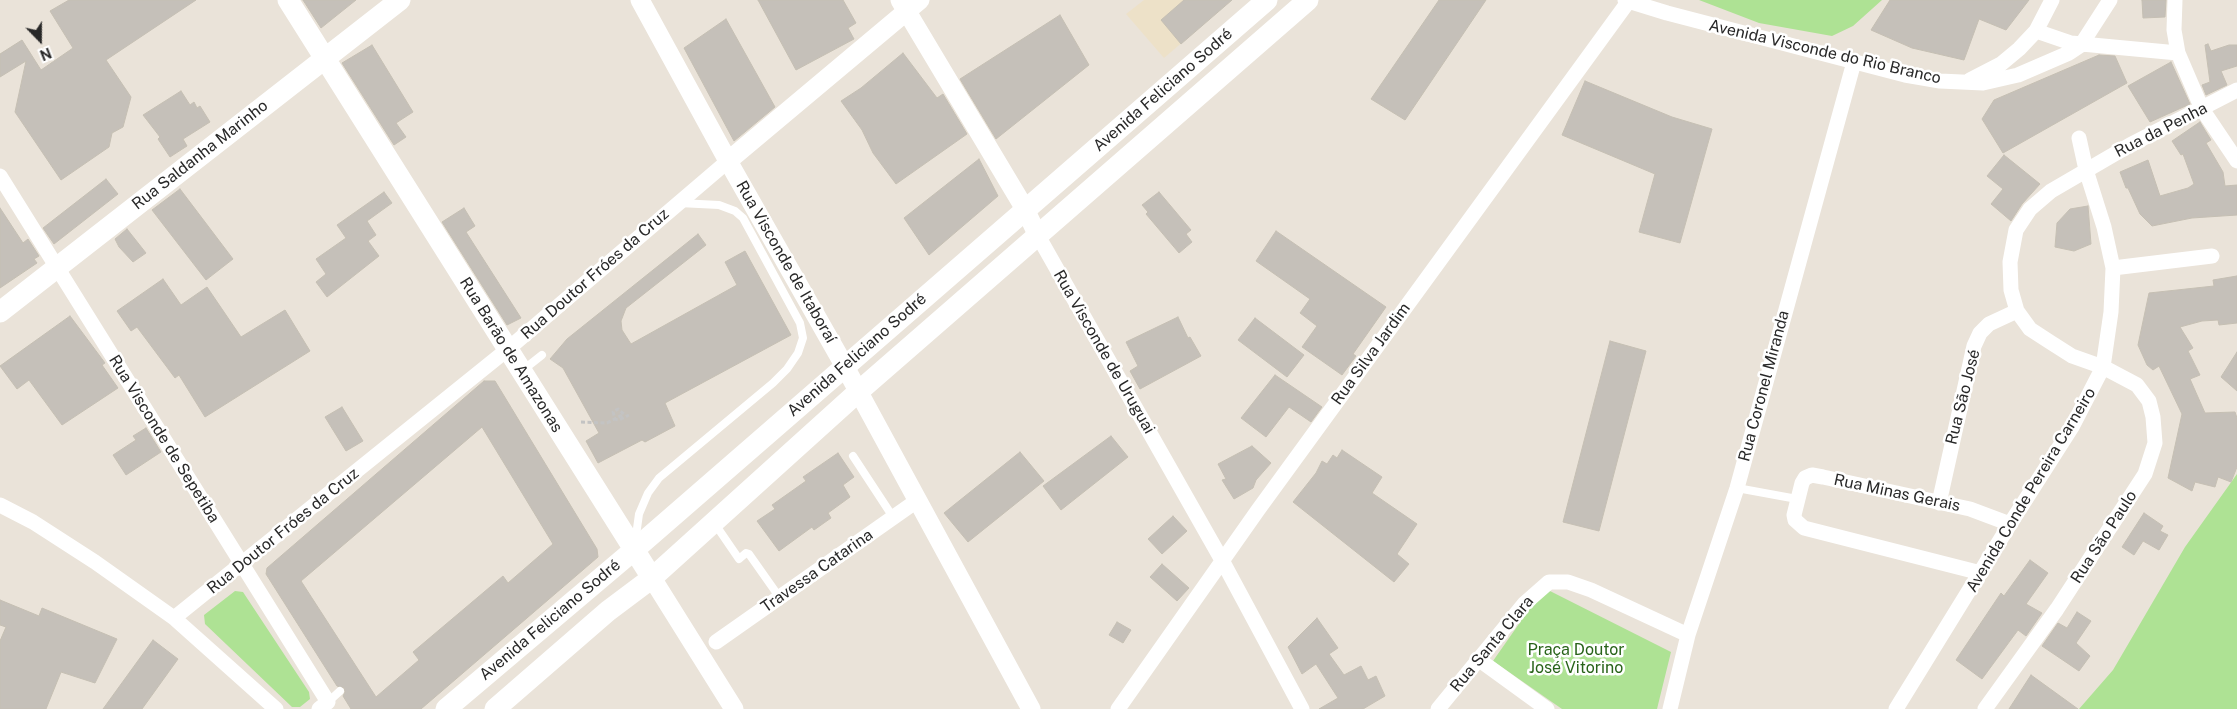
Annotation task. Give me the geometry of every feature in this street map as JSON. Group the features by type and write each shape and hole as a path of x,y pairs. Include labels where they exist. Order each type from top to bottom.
{"main road":[{"name":"Rua Barão de Amazonas","path":"288,0 521,371 564,430 652,578"},
{"name":"Rua Saldanha Marinho","path":"0,312 400,0"},
{"name":"Avenida Feliciano Sodré","path":"446,709 634,550 844,365 1267,0"},
{"name":"Avenida Feliciano Sodré","path":"495,709 608,611 652,578 713,520 1037,234 1308,0"}],"street":[{"name":"Rua Visconde de Itaboraí","path":"640,0 844,365 1031,709"},
{"path":"1966,82 2001,64 2036,31 2052,0"},
{"name":"Avenida Visconde do Rio Branco","path":"1627,1 1905,75 1940,81 1990,82 2018,75 2057,59 2080,44 2110,0"},
{"path":"2175,0 2174,30 2178,53 2202,109 2237,161"},
{"name":"Rua Silva Jardim","path":"1118,709 1264,502 1627,1"},
{"name":"Rua Doutor Fróes da Cruz","path":"174,618 242,566 508,349 908,4"},
{"name":"Rua Visconde de Uruguai","path":"908,4 1223,562 1302,709"},
{"path":"2036,31 2071,43 2178,53"},
{"name":"Rua Coronel Miranda","path":"1670,709 1688,634 1737,488 1854,62"},
{"name":"Rua da Penha","path":"2016,312 2011,290 2010,262 2016,230 2030,209 2051,191 2086,170 2237,90"},
{"name":"Avenida Conde Pereira Carneiro","path":"1896,709 2072,427 2103,367 2112,312 2113,268 2104,227 2086,170 2079,138"},
{"name":"Rua Visconde de Sepetiba","path":"0,176 242,566 323,705"},
{"path":"2113,268 2212,256"},
{"name":"Rua São Paulo","path":"1986,709 2057,609 2145,474 2155,443 2153,417 2149,401 2137,385 2103,367 2072,356 2030,329 2016,312"},
{"name":"Rua São José","path":"1939,503 1974,346 1980,333 1989,324 2016,312"},
{"name":"Rua Minas Gerais","path":"1981,573 1804,528 1795,520 1794,515 1805,478 1812,475 1970,509 2010,524"},
{"name":"Travessa Catarina","path":"716,642 918,500"},
{"path":"0,505 32,522 95,562 174,618 276,709"},
{"name":"Rua Barão de Amazonas","path":"652,578 734,709"},
{"name":"Rua Santa Clara","path":"1438,709 1524,604 1550,582 1568,582 1591,590 1688,634"},
{"path":"1478,659 1547,709"}],"lane":[{"path":"634,550 639,514 648,493 659,478 773,383 798,353 803,338 800,323 742,218 734,210 719,205 678,203"},
{"path":"521,371 542,355"},
{"path":"853,456 893,517"},
{"path":"1737,488 1797,500"},
{"path":"713,520 740,559 746,553 749,554 780,598"},
{"path":"323,705 340,691"}],"path":[{"path":"581,422 607,423 624,414 618,409 613,414 618,420 629,415"}],"shaded area":[{"path":"1144,0 1232,0 1164,58 1126,14"}],"green space":[{"path":"1699,0 1882,0 1853,26 1832,36 1759,23"},
{"path":"2237,474 2237,709 2079,709 2113,670 2185,547"},
{"name":"Praça Doutor José Vitorino","path":"1544,588 1671,652 1657,709 1562,709 1493,661"},
{"path":"235,591 243,592 309,692 310,699 300,707 292,707 205,624 204,615"}],"building":[{"path":"69,0 196,0 106,60 131,97 123,127 112,133 109,147 61,180 15,112 26,61 0,77 0,54 22,40 41,70 73,48 50,11"},
{"path":"303,0 356,0 321,28"},
{"path":"758,0 843,0 856,23 848,28 854,39 796,70"},
{"path":"1184,0 1232,0 1181,44 1161,20"},
{"path":"1439,0 1486,0 1405,120 1371,99"},
{"path":"1890,0 2029,0 2006,30 1979,19 1964,60 1912,48 1871,30"},
{"path":"2142,0 2166,0 2165,17 2143,18"},
{"path":"1060,15 1089,65 996,139 960,79"},
{"path":"726,19 775,107 734,141 684,48"},
{"path":"2208,44 2211,51 2229,45 2237,45 2237,66 2221,71 2227,85 2206,95 2202,85 2210,82 2205,45"},
{"path":"372,45 413,112 396,123 406,137 394,145 342,63"},
{"path":"903,53 937,98 943,94 967,134 896,184 873,153 862,130 841,101 861,88"},
{"path":"2099,55 2115,56 2127,83 2003,153 1982,119 1994,100"},
{"path":"2171,62 2190,104 2150,122 2128,86"},
{"path":"1585,81 1672,117 1712,129 1680,243 1639,232 1655,174 1562,135"},
{"path":"181,91 190,105 194,102 197,108 200,106 210,122 183,139 187,146 170,157 158,139 160,137 143,115"},
{"path":"2200,122 2211,140 2206,143 2223,172 2225,186 2237,185 2237,215 2192,218 2152,226 2140,214 2120,172 2148,160 2160,196 2188,188 2194,184 2183,154 2181,155 2172,141"},
{"path":"2004,155 2040,184 2022,204 2011,221 1991,204 2003,189 1987,176"},
{"path":"979,159 998,196 929,255 904,218"},
{"path":"106,179 118,194 54,244 43,228"},
{"path":"180,189 233,259 206,280 152,210"},
{"path":"384,192 392,203 367,221 376,235 368,241 379,256 327,297 316,282 326,274 316,259 346,238 337,225"},
{"path":"1159,192 1191,230 1186,234 1192,242 1179,253 1146,214 1148,212 1142,205"},
{"path":"2088,206 2091,244 2074,251 2055,247 2057,223 2070,209"},
{"path":"0,208 23,243 28,239 39,256 34,259 37,263 0,288"},
{"path":"464,208 475,226 466,232 521,318 507,325 442,222"},
{"path":"127,229 146,253 133,262 119,247 115,239"},
{"path":"1276,231 1386,307 1353,354 1356,356 1342,375 1302,347 1317,326 1300,313 1310,299 1256,261"},
{"path":"698,234 706,245 626,308 621,321 622,330 631,344 737,285 725,262 745,251 791,335 665,403 675,426 645,442 642,440 598,463 586,441 599,433 563,368 550,359 567,339"},
{"path":"2237,276 2237,323 2219,325 2218,320 2202,321 2180,327 2193,348 2188,351 2200,375 2190,379 2205,413 2235,412 2237,418 2237,467 2231,482 2218,477 2215,487 2195,482 2192,491 2168,478 2182,414 2159,366 2153,370 2147,365 2138,345 2149,293 2214,286 2213,280"},
{"path":"163,279 181,305 207,287 241,337 285,310 310,351 205,417 179,375 175,378 137,327 131,331 117,311"},
{"path":"70,316 105,363 102,365 118,388 62,425 29,380 17,389 0,366"},
{"path":"1178,317 1188,338 1190,337 1201,356 1140,389 1130,371 1138,366 1126,342"},
{"path":"1255,318 1304,355 1287,377 1238,340"},
{"path":"1610,341 1646,351 1599,531 1563,522"},
{"path":"2237,352 2237,391 2221,377"},
{"path":"1275,375 1322,407 1311,422 1289,407 1266,437 1241,418"},
{"path":"484,381 495,381 597,549 598,557 421,709 351,709 343,696 344,688 337,686 266,574 267,568","holes":["482,427 553,544 508,583 503,576 413,652 419,660 376,697 301,581"]},
{"path":"342,407 363,441 346,451 325,417"},
{"path":"146,428 161,452 126,475 113,455 136,440 133,436"},
{"path":"1111,436 1128,457 1061,510 1043,486"},
{"path":"1252,446 1271,463 1256,480 1253,488 1234,499 1222,480 1226,479 1218,464"},
{"path":"1342,450 1382,477 1372,493 1417,524 1397,554 1409,564 1394,582 1293,502 1316,473 1322,461 1327,464 1333,455 1337,458"},
{"path":"1020,452 1044,481 968,542 944,513"},
{"path":"838,453 854,477 843,485 850,497 828,513 831,518 814,530 812,527 779,551 757,521 775,509 772,505 806,481 803,477"},
{"path":"2144,513 2163,526 2160,531 2168,535 2159,550 2143,541 2134,555 2122,547"},
{"path":"1173,516 1187,531 1162,554 1148,539"},
{"path":"2030,560 2048,573 2026,604 2042,613 2026,636 2018,630 1982,679 1956,660 2001,593 2004,596"},
{"path":"1162,564 1189,588 1177,601 1150,577"},
{"path":"0,600 39,616 42,608 117,639 95,683 61,672 46,709 0,709 0,641 6,627 0,625"},
{"path":"2077,612 2091,621 2076,643 2090,656 2079,671 2042,646 2058,623 2067,628"},
{"path":"1317,618 1338,648 1329,654 1344,675 1361,666 1368,680 1376,676 1385,696 1363,709 1319,709 1338,698 1316,664 1302,674 1288,647"},
{"path":"1117,622 1131,630 1123,643 1109,635"},
{"path":"153,640 178,659 142,709 103,709"},
{"path":"2031,675 2078,709 2009,709"}]}
